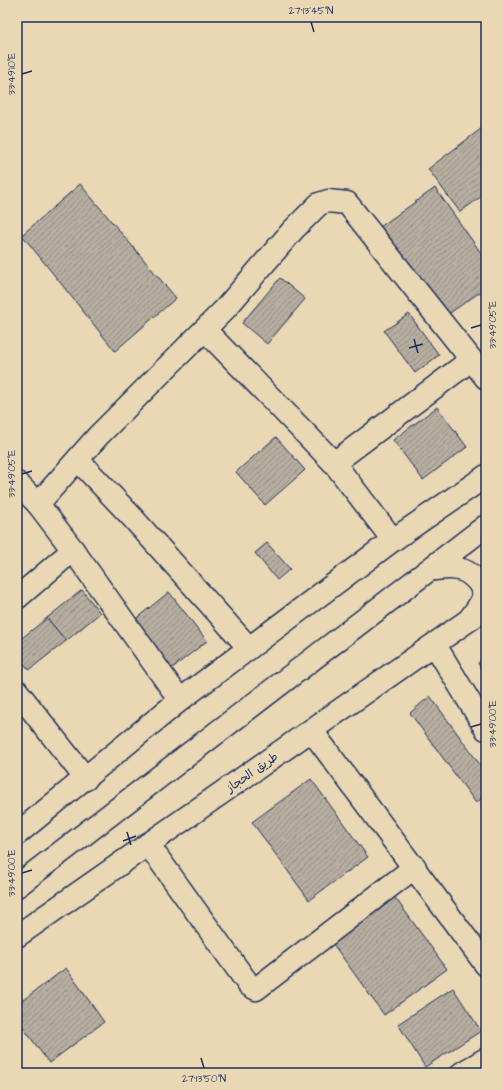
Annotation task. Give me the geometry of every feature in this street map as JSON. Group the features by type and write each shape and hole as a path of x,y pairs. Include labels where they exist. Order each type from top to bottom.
{"street":[{"path":"38,504 98,436 225,310 293,230 319,204 328,201 347,203 486,378"},
{"path":"205,330 334,463 393,540"},
{"path":"334,463 471,360"},
{"path":"78,460 249,648"},
{"path":"17,834 86,779 180,700 393,540 486,476"},
{"path":"17,483 38,504 73,550 180,700"},
{"path":"17,886 486,526"},
{"path":"17,598 73,550"},
{"path":"429,570 448,567 458,568 473,577 479,584 483,592 483,598 468,621"},
{"name":"طريق الحجاز","path":"17,936 486,608"},
{"path":"435,645 486,729"},
{"path":"17,691 86,779"},
{"path":"312,731 486,965"},
{"path":"148,844 249,985 256,989 415,868"},
{"path":"462,1073 486,1058"}],"building":[{"path":"482,128 486,134 486,193 460,212 428,169"},
{"path":"80,184 176,298 115,351 22,235"},
{"path":"435,188 486,260 486,288 444,317 380,227"},
{"path":"280,278 305,299 267,344 242,323"},
{"path":"409,314 439,355 415,373 384,331"},
{"path":"437,407 467,447 423,480 393,440"},
{"path":"276,437 305,470 265,505 236,472"},
{"path":"267,543 290,569 277,580 255,553"},
{"path":"82,590 100,613 66,641 47,618"},
{"path":"169,592 207,641 171,669 133,621"},
{"path":"47,618 66,641 29,670 17,655 17,642"},
{"path":"486,657 486,679 478,663"},
{"path":"430,696 486,773 486,795 476,803 410,713"},
{"path":"311,779 368,857 309,900 252,822"},
{"path":"391,892 447,969 384,1015 328,937"},
{"path":"66,968 104,1022 49,1063 17,1019 19,1003"},
{"path":"453,988 481,1031 425,1067 398,1024"}]}
